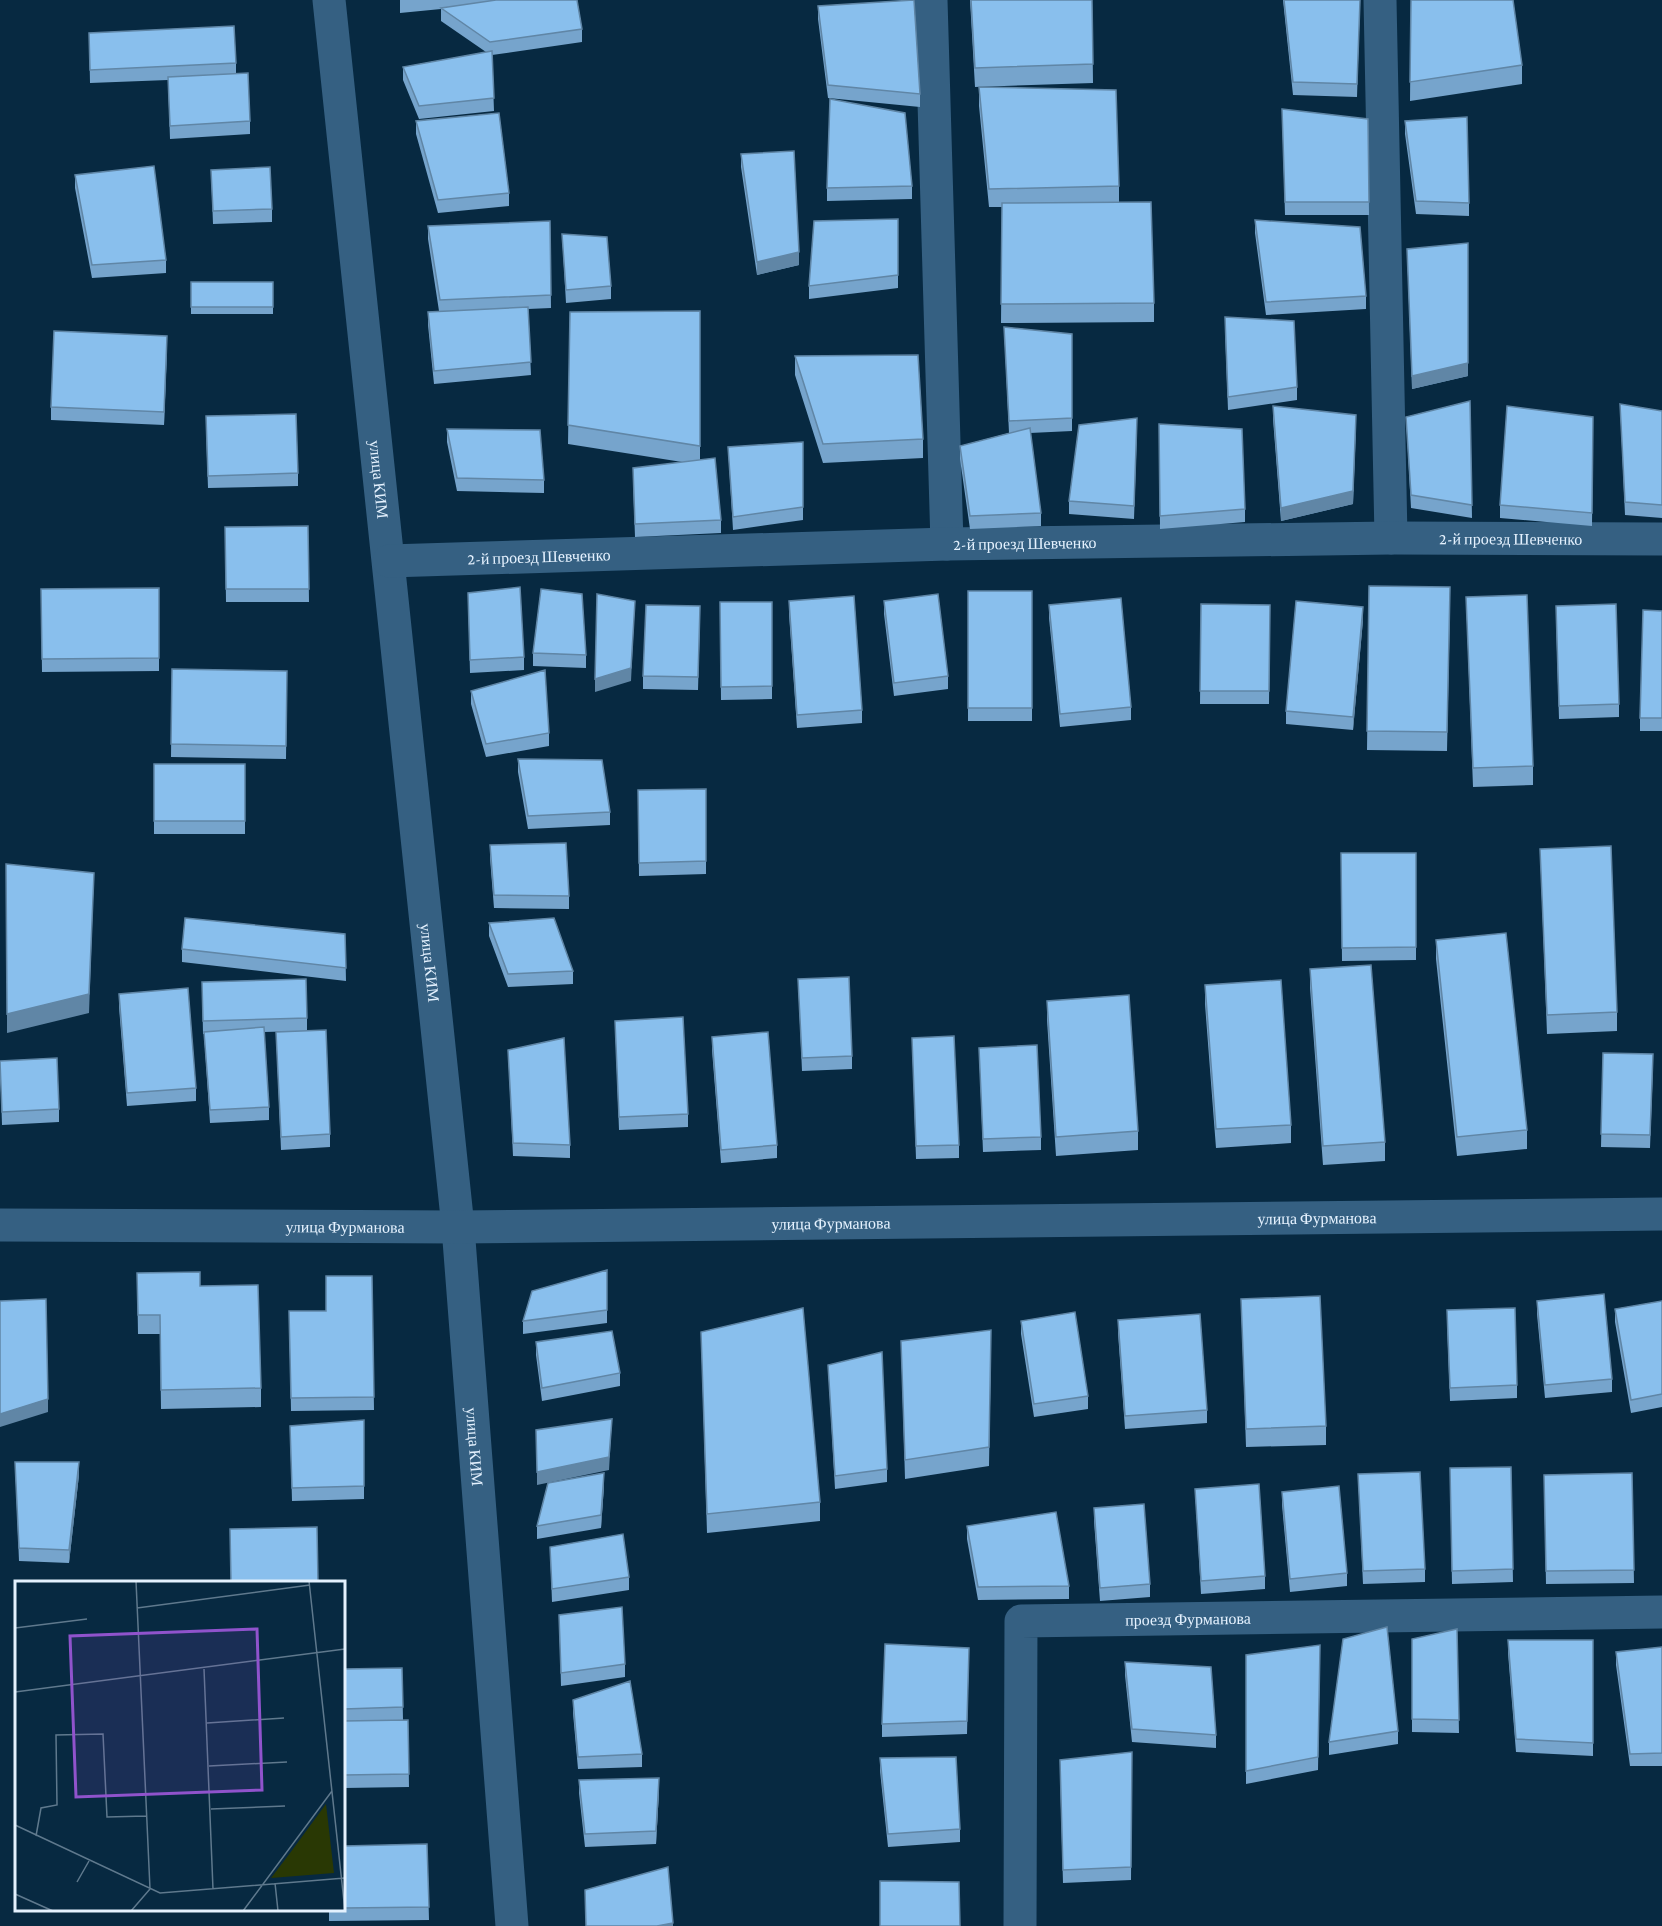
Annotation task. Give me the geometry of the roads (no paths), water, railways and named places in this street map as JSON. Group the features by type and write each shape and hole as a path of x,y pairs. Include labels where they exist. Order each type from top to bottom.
{"street":[{"name":"улица КИМ","path":"329,0 458,1227 512,1926"},
{"path":"931,0 947,544"},
{"path":"1380,0 1390,538"},
{"name":"2-й проезд Шевченко","path":"389,561 947,544 1390,538 1662,539"},
{"name":"улица Фурманова","path":"0,1226 458,1227 1662,1214"},
{"name":"проезд Фурманова","path":"1020,1926 1021,1621 1662,1612"}]}
